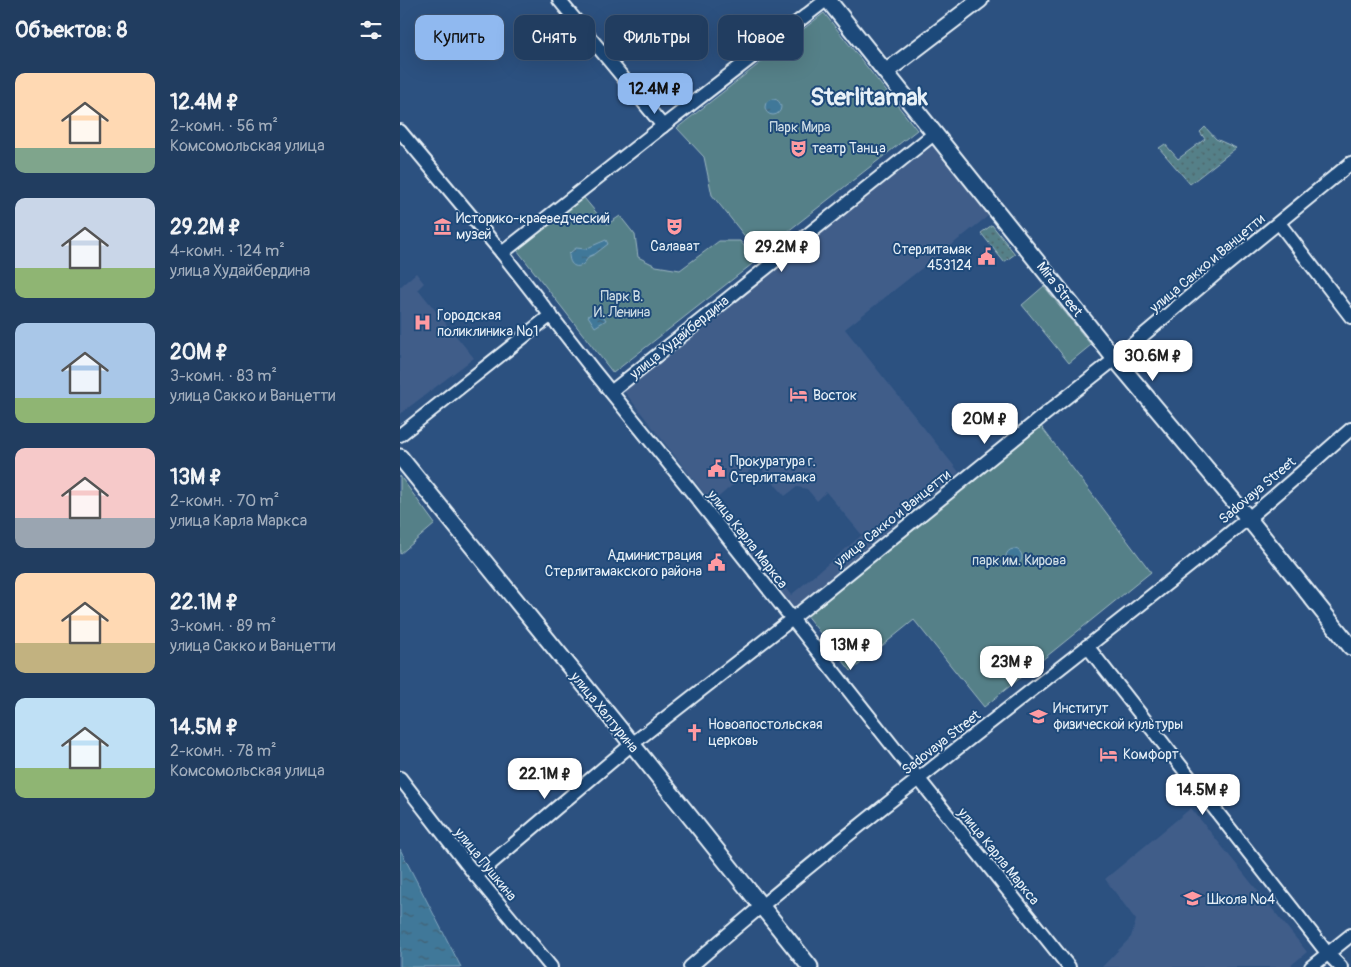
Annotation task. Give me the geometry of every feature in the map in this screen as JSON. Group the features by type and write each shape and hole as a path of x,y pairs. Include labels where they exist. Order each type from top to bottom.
{"main road":[{"name":"Mira Street","path":"827,0 1351,647"},
{"path":"884,68 966,0"},
{"path":"884,68 980,0"},
{"name":"улица Халтурина","path":"400,457 810,967"}],"street":[{"path":"559,0 663,126"},
{"path":"502,253 827,0"},
{"name":"улица Карла Маркса","path":"400,131 502,253 1069,967"},
{"name":"улица Худайбердина","path":"611,392 935,133"},
{"name":"улица Сакко и Ванцетти","path":"476,876 632,744 792,619 1026,429 1116,359 1351,163"},
{"path":"1279,223 1351,317"},
{"path":"400,435 551,315"},
{"name":"Sadovaya Street","path":"690,967 760,906 918,778 1248,518 1351,429"},
{"path":"1087,646 1328,954 1341,967"},
{"name":"улица Пушкина","path":"400,778 476,876 551,967"},
{"path":"1311,967 1351,935"}],"shaded area":[{"path":"936,143 992,213 845,329 959,472 794,608 623,390","holes":["757,464 785,496 797,487 807,489 817,501 826,492 862,535 791,595 714,501"]},
{"name":"Городская поликлиника №1","path":"416,273 424,283 418,289 474,358 400,414 400,287"},
{"name":"Школа №4","path":"1191,808 1307,952 1289,967 1102,967 1131,937 1136,920 1105,879"}],"green space":[{"name":"Парк Мира","path":"824,13 917,130 759,254 712,195 704,157 677,128 764,60 803,60 803,29"},
{"path":"1205,127 1216,139 1236,148 1190,184 1159,148 1165,144 1178,159 1205,139 1200,132"},
{"name":"Парк В. И. Ленина","path":"580,193 604,222 608,224 620,216 635,235 638,257 656,266 680,270 719,241 740,241 756,261 613,373 514,246"},
{"path":"992,225 1015,254 1004,262 981,233"},
{"path":"1044,286 1091,345 1069,363 1022,305"},
{"name":"парк им. Кирова","path":"1040,425 1151,572 984,707 914,620 851,671 805,614"},
{"path":"400,476 435,524 400,554"}],"water":[{"path":"770,99 776,99 781,104 779,113 770,115 765,110 765,104"},
{"path":"606,240 608,244 588,257 580,266 571,263 569,254 576,248 585,249"},
{"path":"599,309 606,320 595,327 588,316"},
{"path":"1014,549 1022,557 1014,565 1006,557"},
{"path":"400,849 461,967 400,967"}],"place":[{"name":"театр Танца","path":"798,148"},
{"name":"Историко-краеведческий музей","path":"442,226"},
{"name":"Салават","path":"675,226"},
{"name":"Стерлитамак 453124","path":"986,257"},
{"name":"Городская поликлиника №1","path":"423,323"},
{"name":"Восток","path":"799,395"},
{"name":"Прокуратура г. Стерлитамака","path":"716,469"},
{"name":"Администрация Стерлитамакского района","path":"716,563"},
{"name":"Институт физической культуры","path":"1039,716"},
{"name":"Новоапостольская церковь","path":"694,732"},
{"name":"Комфорт","path":"1109,754"},
{"name":"Школа №4","path":"1193,899"}],"district":[{"name":"Sterlitamak","path":"869,97"}]}
